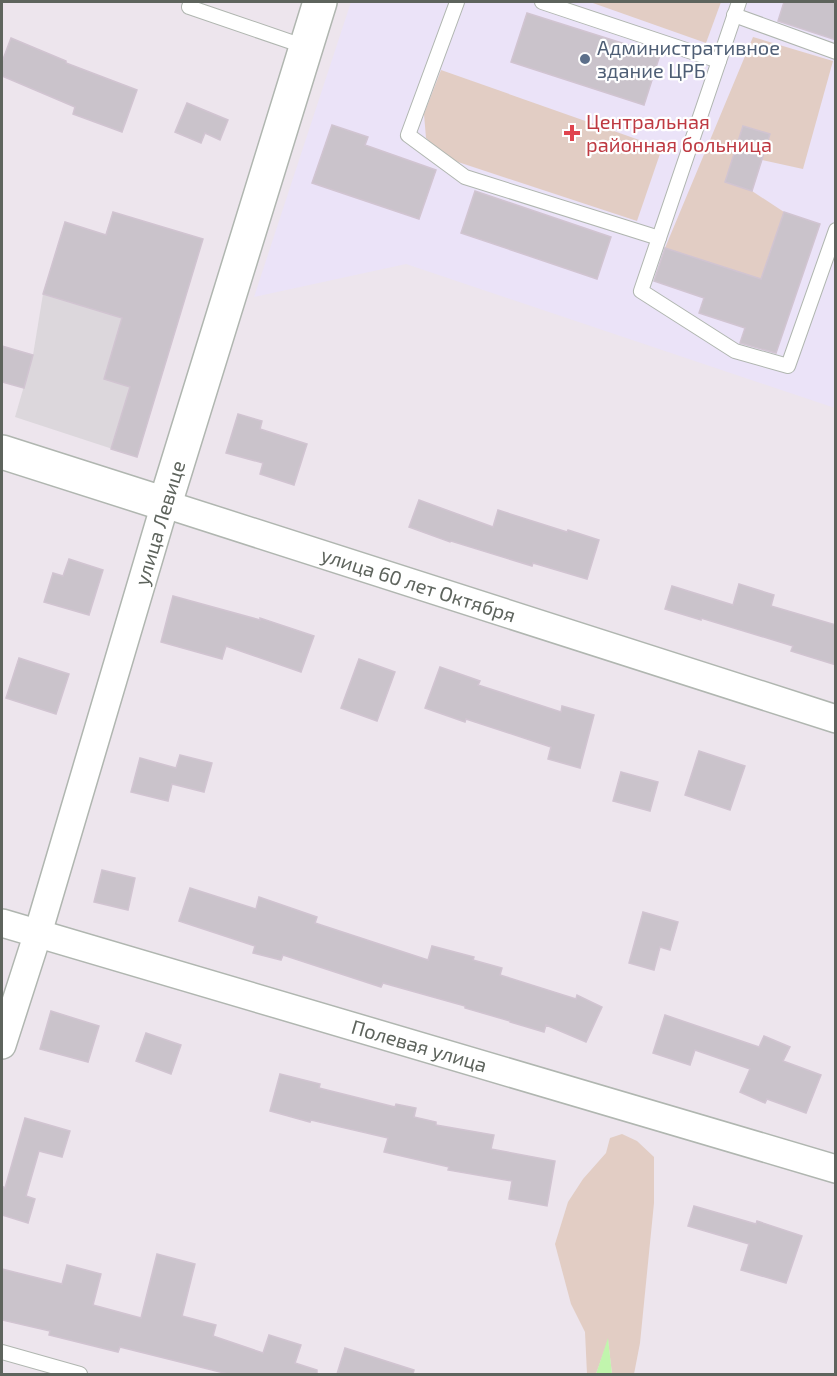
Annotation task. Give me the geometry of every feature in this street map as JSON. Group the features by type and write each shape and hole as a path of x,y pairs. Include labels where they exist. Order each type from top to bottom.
{"street":[{"name":"улица Левице","path":"2,1045 38,933 165,504 321,2"},
{"name":"улица 60 лет Октября","path":"2,452 836,719"},
{"name":"Полевая улица","path":"2,923 836,1169"}],"lane":[{"path":"191,2 189,7 306,47"},
{"path":"457,2 408,135 465,177 658,238"},
{"path":"542,2 718,61"},
{"path":"739,2 641,291 735,351 788,366 836,230"},
{"path":"734,15 836,51"},
{"path":"2,1352 80,1374"}],"shaded area":[{"name":"Центральная районная больница","path":"351,2 835,2 835,408 406,264 254,297"},
{"path":"590,2 721,2 706,43"},
{"path":"753,37 833,61 803,169 762,160 752,191 784,212 760,281 665,248"},
{"path":"441,70 662,148 637,221 458,162 440,151 426,138 424,114"},
{"path":"113,212 203,239 137,457 15,417 33,355 43,294 65,222 105,235"},
{"path":"622,1134 637,1141 654,1157 654,1203 640,1343 634,1374 612,1374 608,1340 596,1374 587,1374 585,1332 571,1304 555,1244 568,1202 583,1179 606,1153 610,1138"},
{"path":"608,1338 612,1374 596,1374"}],"building":[{"path":"784,2 836,2 836,40 778,21"},
{"name":"Административное здание ЦРБ","path":"527,13 660,55 644,105 511,62"},
{"path":"11,38 66,61 66,63 137,90 122,132 73,114 75,107 2,76 2,62"},
{"path":"187,103 228,120 220,140 205,133 201,143 175,132"},
{"path":"332,125 368,137 365,145 436,170 419,219 312,183"},
{"path":"743,126 770,134 752,191 725,182"},
{"path":"475,191 611,237 597,279 461,233"},
{"path":"113,212 203,239 137,457 111,449 130,387 104,379 122,318 43,294 65,222 106,235"},
{"path":"784,212 820,224 776,353 740,343 745,328 699,313 704,298 654,281 665,248 761,279"},
{"path":"2,346 33,355 24,388 2,382"},
{"path":"238,414 262,421 260,429 307,444 294,485 260,474 263,463 226,453"},
{"path":"419,500 493,527 498,510 599,540 587,579 533,563 532,566 450,542 409,527"},
{"path":"69,559 103,570 89,615 44,602 53,573 63,576"},
{"path":"739,584 774,595 771,606 836,625 836,665 791,651 793,646 665,609 672,586 733,605"},
{"path":"173,596 260,620 260,618 314,636 301,672 226,646 222,659 161,642"},
{"path":"19,658 69,674 56,714 6,698"},
{"path":"359,659 395,672 377,721 341,708"},
{"path":"440,667 480,681 478,685 561,712 562,706 594,715 580,768 548,759 551,747 425,708"},
{"path":"699,751 745,766 730,810 685,795"},
{"path":"180,755 212,763 204,792 172,784 168,801 131,792 140,758 176,768"},
{"path":"621,772 658,782 650,811 613,801"},
{"path":"102,870 135,878 128,910 94,902"},
{"path":"190,888 256,909 259,897 317,917 315,923 428,960 432,946 474,957 473,960 502,968 500,975 576,999 577,995 602,1007 586,1042 546,1025 544,1032 465,1008 465,1006 383,983 381,987 283,955 281,960 253,953 255,946 179,921"},
{"path":"643,912 678,922 670,950 660,947 654,970 629,963"},
{"path":"51,1011 99,1026 88,1062 40,1049"},
{"path":"665,1015 759,1047 764,1036 790,1047 783,1061 821,1075 806,1113 767,1099 765,1103 740,1092 750,1069 695,1050 690,1065 653,1053"},
{"path":"146,1033 181,1045 171,1074 136,1061"},
{"path":"280,1074 320,1084 319,1088 395,1107 396,1104 416,1108 414,1117 436,1122 436,1125 494,1135 491,1149 555,1161 547,1206 509,1199 512,1181 448,1170 449,1167 384,1152 388,1138 311,1120 310,1122 270,1111"},
{"path":"25,1118 70,1131 62,1157 39,1151 26,1196 35,1199 28,1223 2,1215 2,1186 5,1188"},
{"path":"694,1206 756,1224 757,1221 802,1236 786,1283 741,1270 749,1244 688,1226"},
{"path":"157,1254 195,1264 182,1316 216,1325 213,1336 263,1353 269,1335 301,1345 295,1363 317,1370 317,1374 228,1374 120,1347 118,1352 49,1335 50,1331 2,1320 2,1269 62,1284 67,1265 101,1274 93,1305 141,1318"},
{"path":"345,1348 414,1370 413,1374 337,1374"}],"place":[{"name":"Административное здание ЦРБ","path":"585,59"},
{"name":"Центральная районная больница","path":"572,133"}]}
